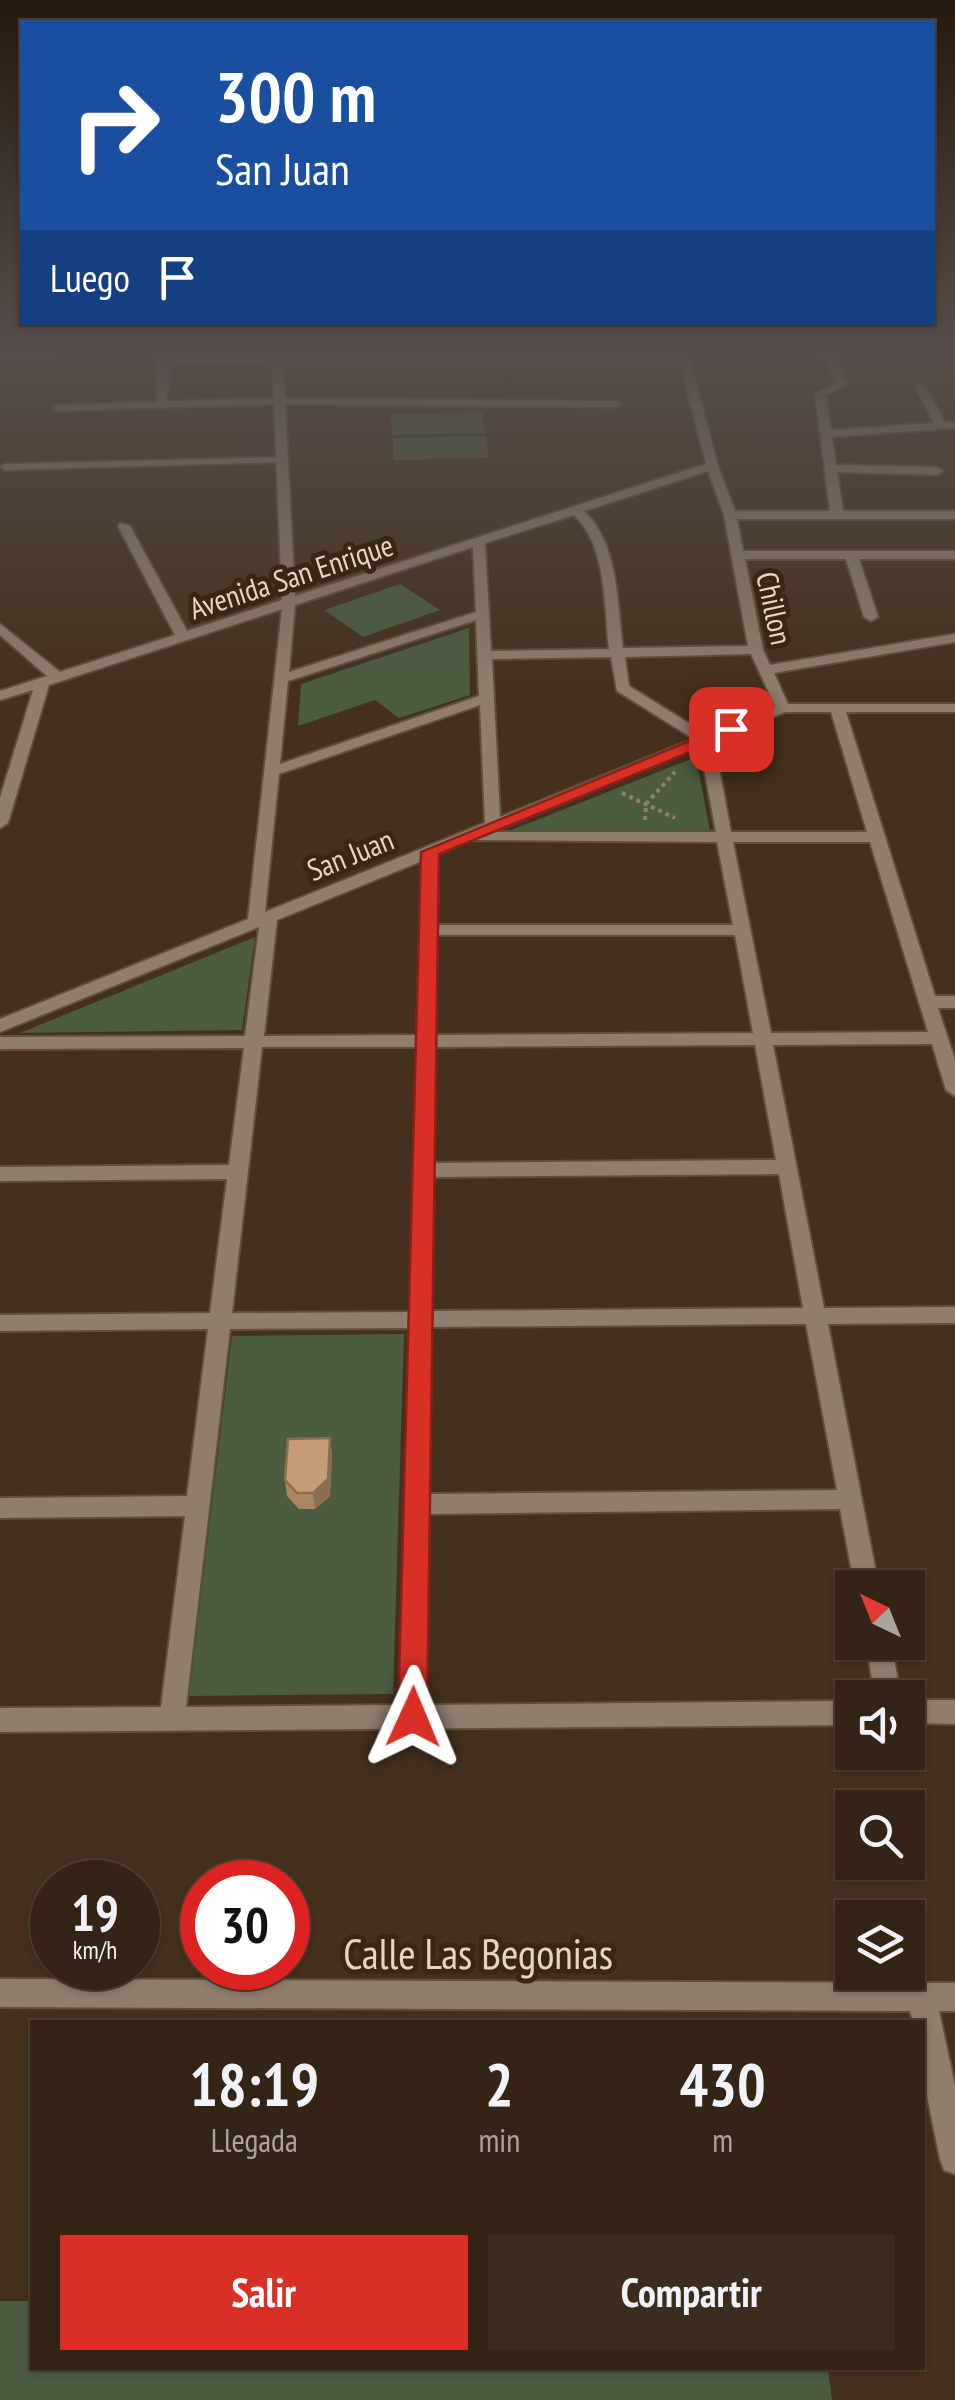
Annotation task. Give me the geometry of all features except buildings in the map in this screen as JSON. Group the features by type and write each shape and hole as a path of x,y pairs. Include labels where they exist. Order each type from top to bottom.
{"street":[{"path":"172,1719 254,1042 271,772 289,603 283,465"},
{"path":"831,465 838,515"},
{"name":"Avenida San Enrique","path":"0,696 712,466"},
{"name":"Chillon","path":"712,466 730,515 756,650 783,708"},
{"path":"831,468 937,471"},
{"path":"576,510 592,525 602,546 616,650 626,692 706,740 864,1570"},
{"path":"730,515 955,515"},
{"path":"124,526 183,637"},
{"path":"478,542 493,826"},
{"path":"738,555 955,556"},
{"path":"851,555 871,617"},
{"path":"281,680 482,614"},
{"path":"0,628 50,680 0,823"},
{"path":"765,670 955,638"},
{"path":"484,655 756,650"},
{"path":"271,772 486,698"},
{"name":"San Juan","path":"0,1026 783,708 955,708"},
{"path":"838,708 955,1090"},
{"path":"465,837 877,837"},
{"path":"413,1717 430,852"},
{"path":"428,930 742,930"},
{"path":"928,1002 955,1002"},
{"path":"0,1044 939,1038"},
{"path":"424,1170 787,1167"},
{"path":"0,1174 238,1172"},
{"path":"0,1323 955,1315"},
{"path":"417,1504 850,1499"},
{"path":"0,1508 198,1506"},
{"path":"925,1712 955,1712"},
{"path":"0,1720 835,1713"},
{"name":"Calle Las Begonias","path":"0,1993 955,1997"},
{"path":"922,1997 955,2159"}],"lane":[{"path":"5,467 84,465"}],"path":[{"path":"643,838 646,804 706,740"},
{"path":"600,782 724,838"}],"green space":[{"path":"400,584 440,610 363,637 324,610"},
{"path":"469,628 470,695 399,718 375,700 298,726 301,684"},
{"path":"696,757 710,831 509,831"},
{"path":"255,937 242,1030 20,1033"},
{"path":"404,1334 393,1694 189,1696 232,1336"},
{"path":"0,2301 30,2301 30,2370 828,2370 832,2400 0,2400"}],"route":[{"path":"413,1717 430,852 731,729"}]}
